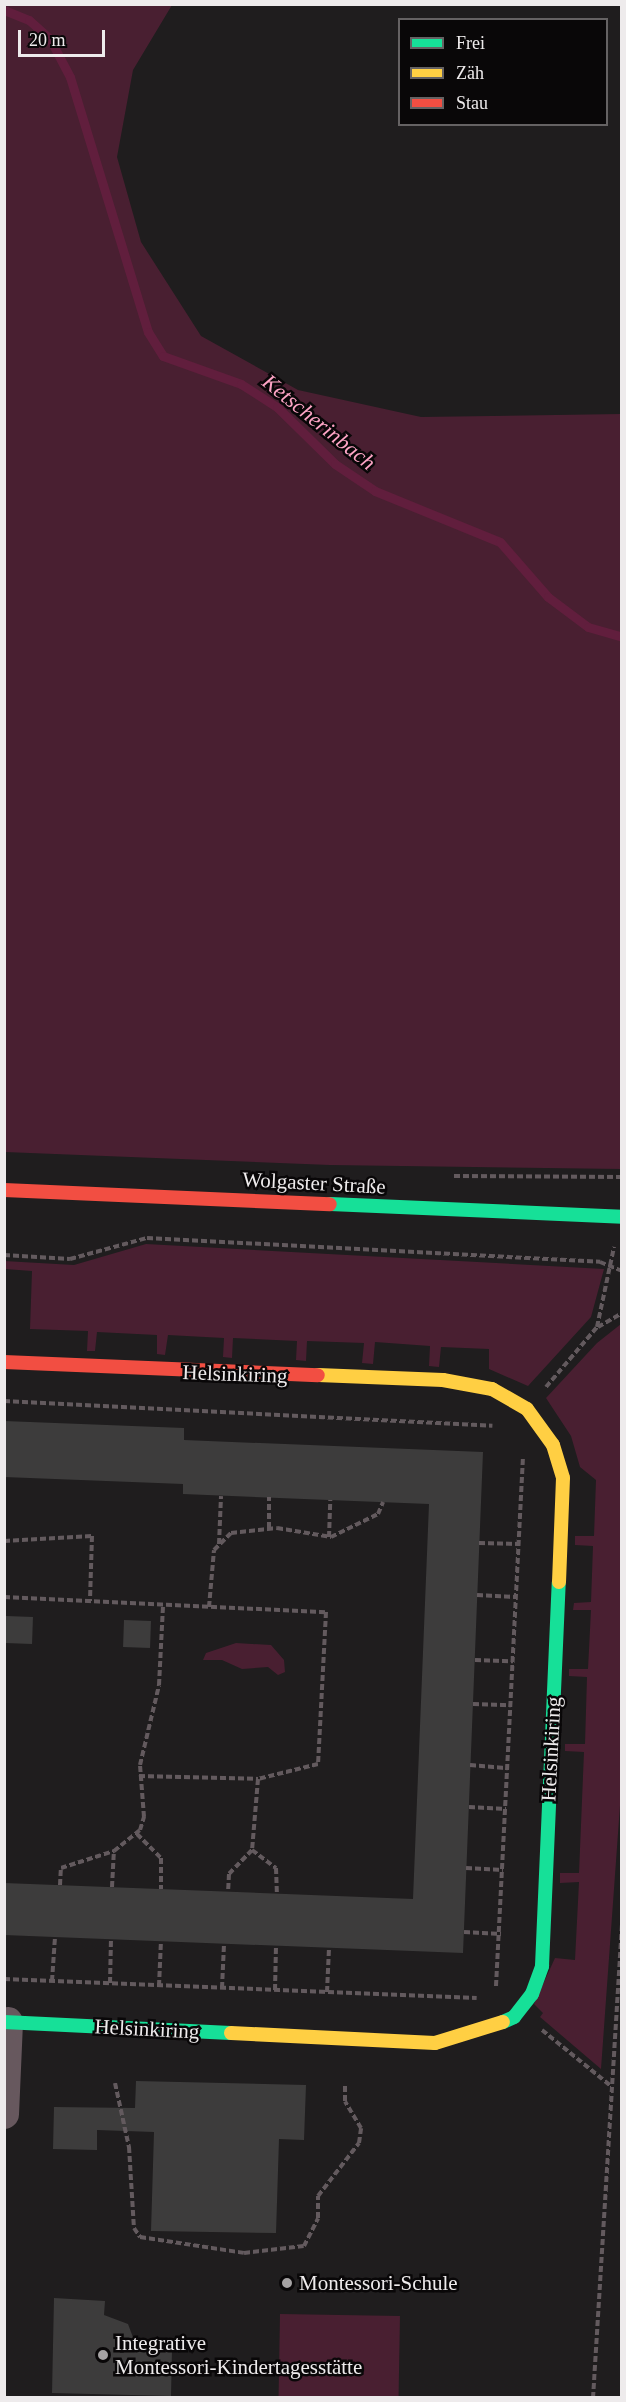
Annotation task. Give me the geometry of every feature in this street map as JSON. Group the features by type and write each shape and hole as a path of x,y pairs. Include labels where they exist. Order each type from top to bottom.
{"street":[{"name":"Wolgaster Straße","path":"4,1190 621,1217"},
{"name":"Helsinkiring","path":"4,1362 443,1380 492,1389 527,1409 553,1445 563,1478 542,1966 532,1994 519,2010 476,2034 435,2043 6,2022 4,2114"}],"path":[{"path":"4,1255 70,1259 147,1238 612,1265 621,1271"},
{"path":"597,1327 612,1265"},
{"path":"4,1401 515,1427 527,1409 597,1327 621,1313"},
{"path":"4,1979 485,1999 498,1983 523,1450"},
{"path":"209,1607 219,1545 221,1496"},
{"path":"268,1528 269,1497"},
{"path":"329,1537 330,1500"},
{"path":"219,1545 240,1530 268,1528 329,1537 351,1531 378,1514 383,1502"},
{"path":"4,1541 92,1536 90,1601"},
{"path":"479,1543 519,1544"},
{"path":"477,1595 516,1597"},
{"path":"4,1597 326,1612 318,1764 258,1779 139,1776"},
{"path":"60,1886 61,1868 114,1851 137,1834 144,1817 139,1776 159,1685 163,1605"},
{"path":"475,1660 513,1661"},
{"path":"473,1704 511,1705"},
{"path":"470,1765 508,1768"},
{"path":"228,1892 229,1874 252,1850 258,1779"},
{"path":"469,1807 506,1809"},
{"path":"137,1834 161,1858 162,1889"},
{"path":"252,1850 276,1869 277,1894"},
{"path":"112,1887 114,1851"},
{"path":"466,1869 503,1870"},
{"path":"593,2397 621,1923"},
{"path":"464,1932 501,1934"},
{"path":"52,1981 55,1937"},
{"path":"110,1983 111,1939"},
{"path":"159,1986 161,1941"},
{"path":"222,1988 224,1944"},
{"path":"275,1990 276,1946"},
{"path":"327,1992 329,1948"},
{"path":"492,1991 519,2010 611,2086"},
{"path":"115,2083 129,2147 134,2228 140,2236 244,2253 304,2246 318,2218 318,2196 358,2143 361,2128 345,2101 345,2084"}],"shaded area":[{"path":"5,4 172,5 133,70 117,157 141,242 201,336 298,390 421,417 621,414 621,1169 330,1165 5,1152"},
{"path":"146,1244 604,1269 591,1317 528,1386 489,1369 489,1349 441,1347 439,1367 429,1366 430,1346 375,1342 373,1364 362,1363 364,1343 307,1341 306,1361 296,1360 297,1341 233,1338 232,1358 223,1357 224,1338 168,1335 165,1355 157,1354 157,1335 97,1332 95,1351 87,1351 88,1331 30,1329 32,1271 5,1269 4,1261 74,1265"},
{"path":"621,1324 622,1778 601,2069 540,2017 543,2013 534,2004 555,1958 575,1960 579,1882 560,1883 560,1873 579,1873 584,1752 565,1751 565,1744 585,1744 587,1677 569,1676 569,1669 588,1669 591,1610 573,1610 574,1603 591,1602 593,1546 575,1545 575,1536 594,1536 596,1480 580,1467 571,1436 546,1398 597,1343"},
{"path":"236,1643 271,1645 284,1660 285,1672 278,1675 268,1667 242,1669 222,1660 203,1660 206,1653"},
{"path":"280,2314 400,2316 399,2398 279,2397"}],"building":[{"path":"4,1421 184,1428 184,1440 483,1452 463,1953 4,1935 4,1883 413,1899 429,1504 183,1494 183,1484 4,1477"},
{"path":"6,1616 33,1617 32,1644 5,1643"},
{"path":"124,1620 151,1621 150,1648 123,1647"},
{"path":"136,2081 306,2085 304,2140 279,2139 276,2233 151,2231 154,2132 97,2130 97,2150 53,2149 54,2107 135,2108"},
{"path":"54,2298 105,2301 104,2315 128,2324 137,2348 172,2350 171,2396 52,2393"}],"waterway":[{"name":"Ketscherinbach","path":"4,10 29,20 50,39 70,77 148,332 163,356 241,384 277,407 335,464 375,491 500,542 548,597 588,627 622,637"}],"traffic: fast":[{"path":"330,1204 622,1217"},
{"path":"503,2022 514,2017 532,1994 542,1966 559,1582"},
{"path":"4,2022 231,2033"}],"traffic: slow":[{"path":"318,1375 443,1380 492,1389 527,1409 553,1445 563,1478 559,1582"},
{"path":"231,2033 435,2043 503,2022"}],"traffic: jam":[{"path":"4,1190 330,1204"},
{"path":"4,1362 318,1375"}],"place":[{"name":"Montessori-Schule","path":"287,2283"},
{"name":"Integrative Montessori-Kindertagesstätte","path":"103,2355"}]}
